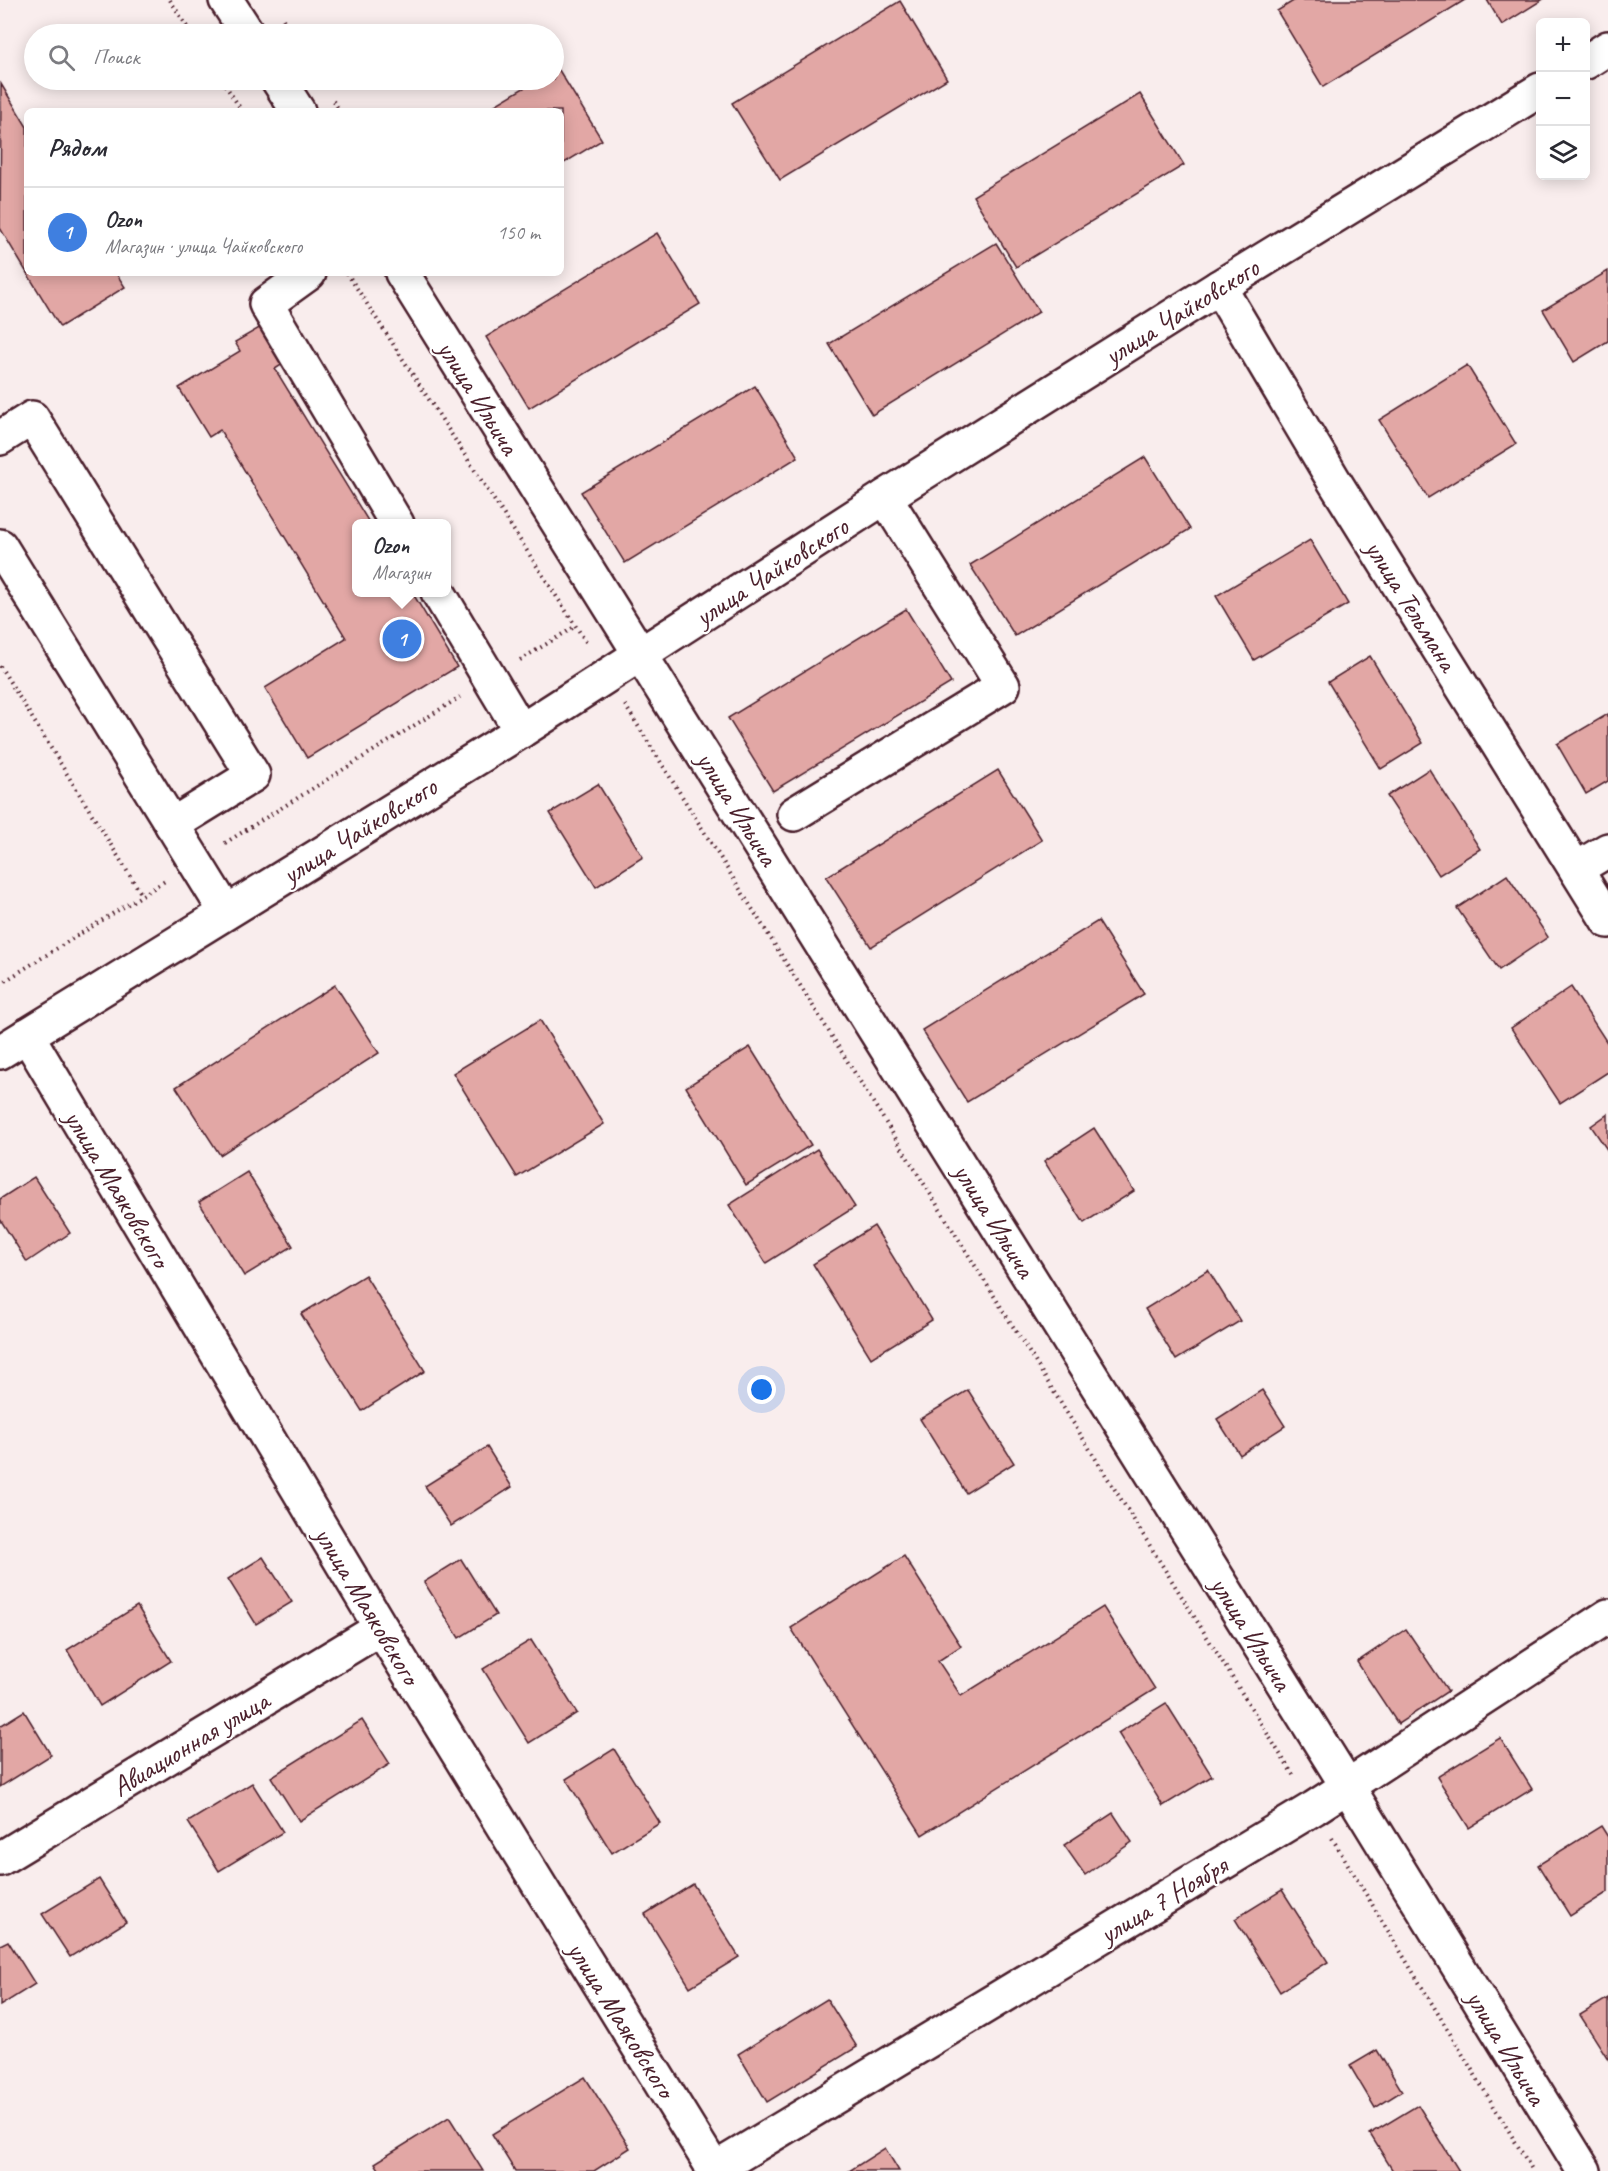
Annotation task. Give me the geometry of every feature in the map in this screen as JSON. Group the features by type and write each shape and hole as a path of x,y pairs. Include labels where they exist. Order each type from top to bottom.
{"street":[{"path":"226,0 242,24"},
{"path":"1590,59 1608,48"},
{"path":"284,90 296,108"},
{"name":"улица Чайковского","path":"0,1052 643,655 885,497 1219,287 1536,92"},
{"path":"305,276 266,304 394,519"},
{"name":"улица Ильича","path":"404,276 643,655 1348,1787 1584,2171"},
{"name":"улица Тельмана","path":"1219,287 1340,489 1608,921"},
{"path":"0,438 32,418 253,775 172,825"},
{"path":"794,814 1003,686 885,497"},
{"path":"0,546 226,912"},
{"path":"441,597 521,731"},
{"path":"1576,869 1608,850"},
{"name":"улица Маяковского","path":"27,1035 381,1628 714,2171"},
{"name":"улица 7 Ноября","path":"714,2171 1348,1787 1608,1616"},
{"name":"Авиационная улица","path":"0,1859 381,1628"}],"path":[{"path":"170,0 186,24"},
{"path":"228,90 240,108"},
{"path":"349,276 576,626 1314,1808 1533,2171"},
{"path":"0,984 576,626"},
{"path":"0,666 142,895"}],"building":[{"path":"1295,0 1465,0 1323,87 1277,11"},
{"path":"1487,0 1542,0 1502,25"},
{"path":"900,1 947,79 780,180 732,103"},
{"path":"564,78 602,140 564,163 564,108 490,108 520,90 564,90"},
{"path":"1,84 24,122 24,268 0,228"},
{"path":"1140,94 1184,165 1016,267 973,196"},
{"path":"657,233 700,304 529,408 486,337"},
{"path":"996,243 1039,312 872,415 829,344"},
{"path":"1608,271 1608,341 1574,362 1543,310"},
{"path":"29,276 118,276 125,287 60,327"},
{"path":"261,327 283,364 275,369 367,519 352,519 352,597 415,597 457,667 307,758 265,688 346,638 220,430 209,437 179,388 240,351 235,342"},
{"path":"1467,365 1516,444 1428,498 1379,420"},
{"path":"755,386 798,457 625,563 581,492"},
{"path":"1145,457 1190,529 1015,636 970,565"},
{"path":"1310,540 1348,604 1254,660 1216,596"},
{"path":"906,609 951,683 773,791 728,718"},
{"path":"1370,656 1423,743 1381,769 1328,682"},
{"path":"1608,714 1608,781 1586,794 1557,744"},
{"path":"1429,769 1480,849 1439,875 1387,796"},
{"path":"998,770 1042,840 871,947 826,877"},
{"path":"598,784 643,857 596,887 550,813"},
{"path":"1507,875 1548,937 1499,970 1457,908"},
{"path":"1098,921 1144,994 967,1102 922,1030"},
{"path":"335,985 379,1053 220,1155 176,1087"},
{"path":"1571,987 1608,1044 1608,1072 1560,1103 1511,1028"},
{"path":"540,1020 604,1124 517,1177 453,1073"},
{"path":"750,1047 811,1145 746,1185 686,1087"},
{"path":"1608,1114 1608,1151 1591,1126"},
{"path":"1094,1128 1134,1191 1084,1223 1044,1161"},
{"path":"817,1149 855,1207 766,1263 729,1205"},
{"path":"247,1172 293,1246 244,1276 199,1202"},
{"path":"34,1177 70,1233 27,1262 0,1219 0,1199"},
{"path":"874,1226 932,1320 871,1358 813,1264"},
{"path":"1208,1270 1240,1321 1176,1360 1145,1309"},
{"path":"365,1275 425,1371 362,1411 301,1314"},
{"path":"968,1390 1014,1463 966,1493 920,1419"},
{"path":"1262,1390 1285,1426 1240,1455 1217,1419"},
{"path":"487,1447 512,1487 451,1526 425,1486"},
{"path":"904,1556 961,1646 938,1661 961,1696 1103,1607 1155,1689 922,1835 791,1628"},
{"path":"263,1557 292,1602 256,1624 228,1579"},
{"path":"461,1559 496,1615 459,1638 424,1582"},
{"path":"137,1606 171,1661 100,1706 67,1650"},
{"path":"1406,1629 1448,1691 1398,1724 1357,1662"},
{"path":"531,1640 577,1713 529,1743 483,1669"},
{"path":"1166,1703 1212,1776 1163,1806 1118,1733"},
{"path":"24,1711 51,1755 0,1787 0,1726"},
{"path":"362,1720 390,1764 299,1821 271,1777"},
{"path":"1500,1738 1532,1789 1469,1828 1437,1777"},
{"path":"614,1749 660,1823 612,1853 566,1779"},
{"path":"252,1783 283,1832 219,1871 188,1822"},
{"path":"1113,1813 1132,1842 1085,1875 1064,1845"},
{"path":"1601,1826 1608,1837 1608,1892 1570,1916 1538,1865"},
{"path":"99,1879 126,1922 70,1957 42,1914"},
{"path":"693,1884 739,1957 690,1987 645,1914"},
{"path":"1282,1890 1328,1962 1280,1992 1235,1919"},
{"path":"8,1941 35,1984 0,2006 0,1945"},
{"path":"1608,1998 1608,2059 1580,2015"},
{"path":"827,1999 857,2047 767,2102 738,2054"},
{"path":"1377,2050 1402,2091 1375,2108 1350,2066"},
{"path":"585,2077 630,2148 594,2171 515,2171 492,2134"},
{"path":"1418,2105 1459,2171 1393,2171 1370,2134"},
{"path":"449,2117 483,2171 380,2171 375,2163"},
{"path":"885,2148 899,2171 849,2171"}],"place":[{"name":"Ozon","path":"402,639"}]}
